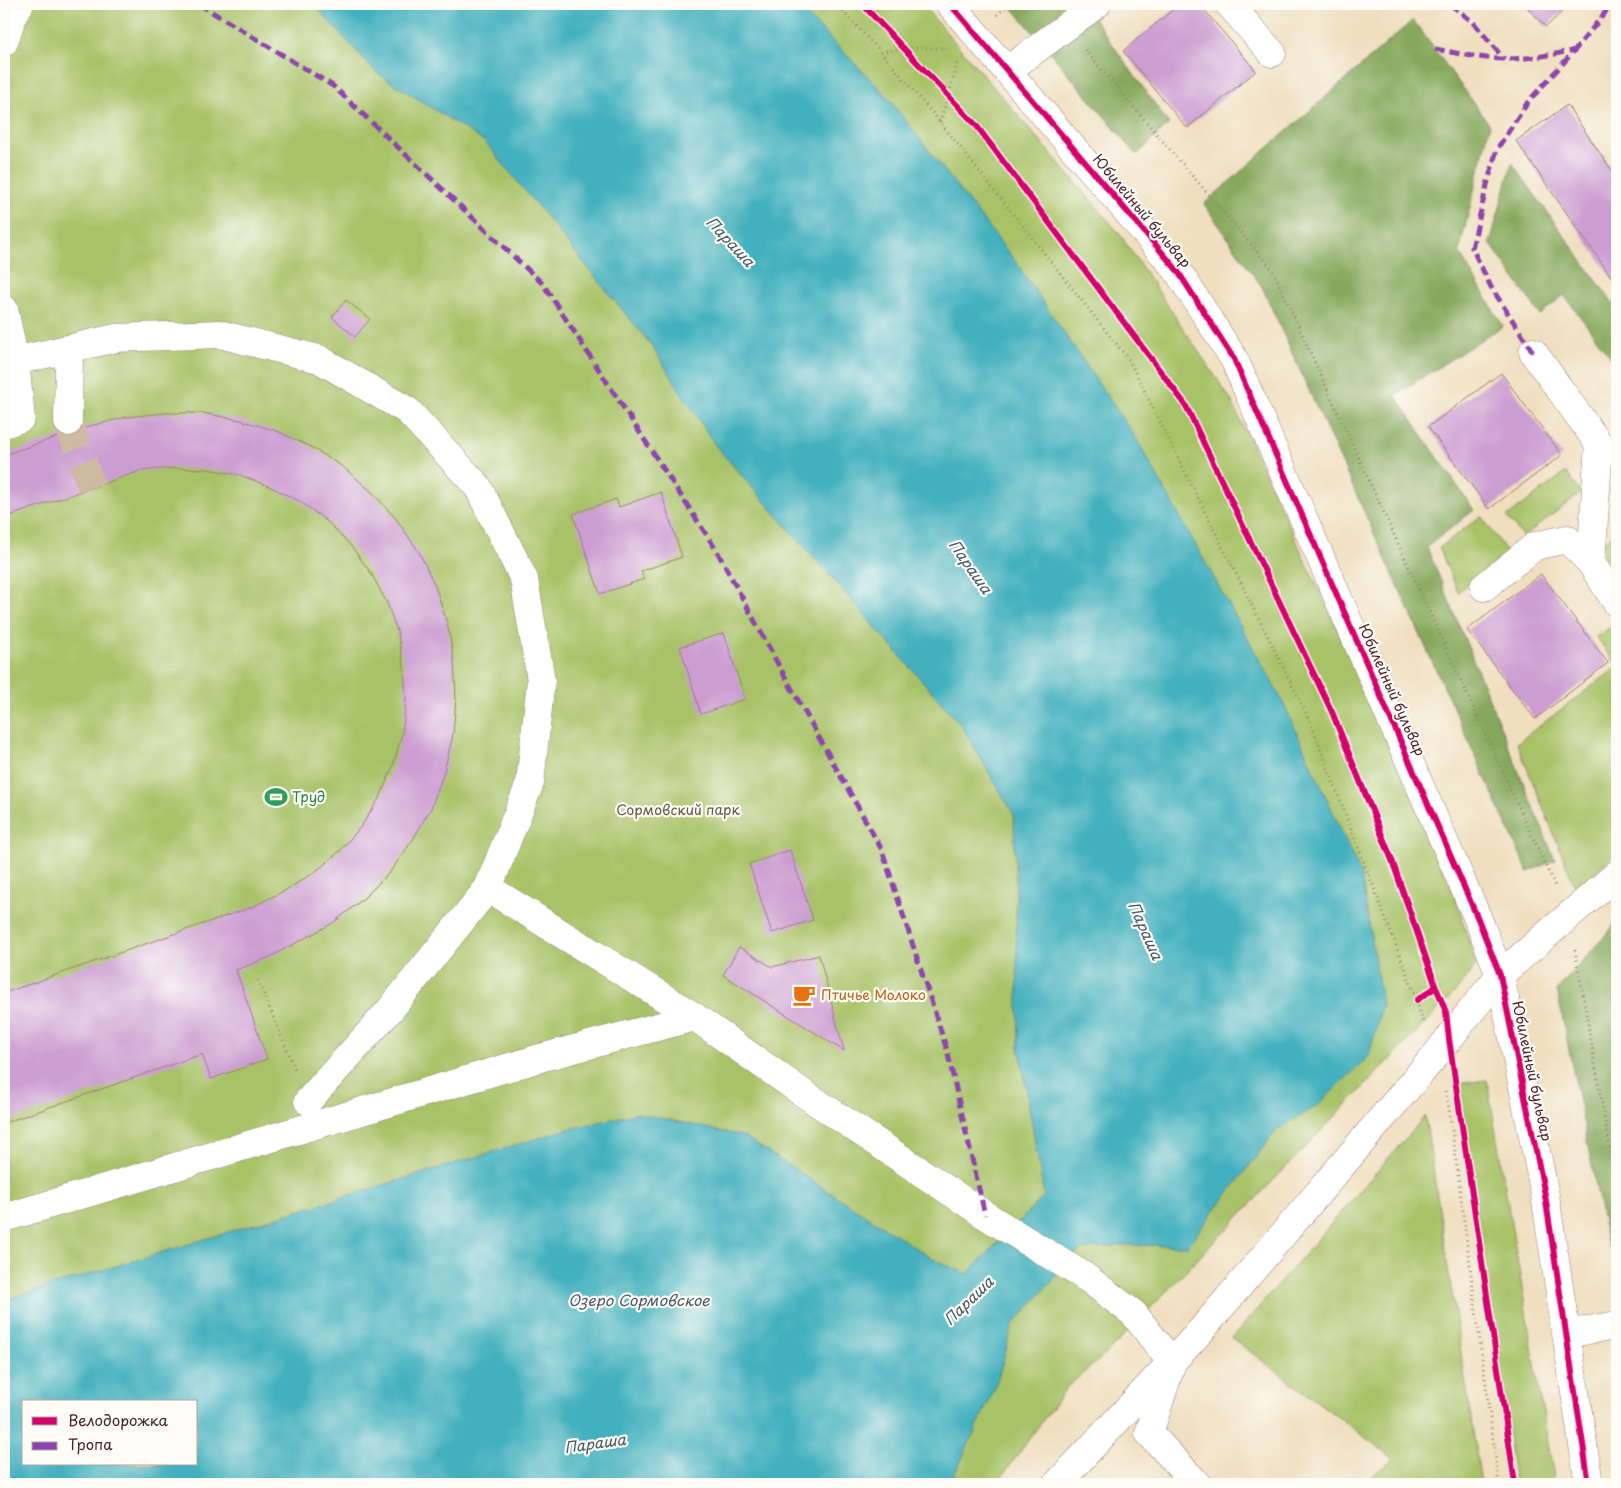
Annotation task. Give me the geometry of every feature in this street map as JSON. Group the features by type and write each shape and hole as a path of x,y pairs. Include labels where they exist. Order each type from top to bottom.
{"street":[{"path":"4,42 12,15 20,4"},
{"name":"Юбилейный бульвар","path":"950,4 1176,270 1234,359 1474,910 1500,975 1546,1195 1589,1484"},
{"path":"1008,70 1097,4"},
{"path":"1230,4 1272,53"},
{"path":"4,309 15,361 21,418 4,424"},
{"path":"15,361 116,338 219,334 319,359 408,411 478,487 524,579 541,680 530,783 488,888 389,1011 308,1101"},
{"path":"68,422 69,350"},
{"path":"1533,352 1599,444 1591,563"},
{"path":"1484,587 1535,546 1566,540 1591,563 1617,603"},
{"path":"1057,1484 1172,1363 1434,1057 1500,975 1617,874"},
{"path":"488,888 694,1017 800,1091 985,1215 1087,1278 1134,1314 1172,1363"},
{"path":"4,1218 531,1061 694,1017"},
{"path":"1566,1334 1617,1325"},
{"path":"1172,1363 1149,1433 1196,1484"}],"path":[{"path":"836,4 881,52 940,122 1129,360 1309,719 1418,1000 1425,1033 1450,1108 1499,1484"},
{"path":"1066,27 1272,269 1569,916 1617,1189"},
{"path":"897,42 910,55"},
{"path":"940,122 959,56"},
{"path":"942,90 955,104"},
{"path":"258,980 308,1101"},
{"path":"1418,1000 1424,996"}],"green space":[{"name":"Сормовский парк","path":"4,4 922,4 1119,233 1231,400 1383,728 1457,902 1476,965 1457,990 1107,1353 1067,1387 995,1484 4,1484"},
{"path":"1009,4 1087,4 1085,6 1169,124 1137,155"},
{"path":"1413,20 1490,125 1459,252 1503,326 1395,395 1474,510 1427,547 1555,860 1528,872 1262,287 1204,204"},
{"path":"1512,163 1617,309 1617,366 1564,295 1540,315 1490,243"},
{"path":"1566,472 1581,493 1523,537 1507,517"},
{"path":"1481,516 1508,553 1458,592 1439,548"},
{"path":"1617,532 1617,575 1598,546"},
{"path":"1617,623 1617,665 1596,637"},
{"path":"1617,667 1617,852 1576,889 1517,743"},
{"path":"1617,922 1617,1249 1608,1247 1557,990"},
{"path":"1487,1080 1555,1484 1515,1484 1456,1084"},
{"path":"1425,1116 1481,1484 1361,1484 1394,1459 1232,1338"}],"water":[{"name":"Озеро Сормовское","path":"313,4 796,4 885,94 1015,261 1136,438 1282,700 1361,874 1382,1004 1369,1056 1318,1105 1277,1130 1187,1246 1125,1245 1080,1250 1013,1325 995,1388 950,1484 4,1484 4,1300 565,1130 638,1113 743,1136 933,1259 967,1274 1044,1196 1019,1046 1014,815 961,725 715,445 652,346 485,142 377,73"}],"building":[{"path":"1180,4 1199,4 1256,71 1187,128 1123,51"},
{"path":"1524,4 1570,4 1546,27"},
{"path":"1567,105 1617,178 1617,285 1516,141"},
{"path":"346,300 370,319 355,337 332,317"},
{"path":"1501,373 1562,455 1489,509 1428,427"},
{"path":"165,413 203,413 240,420 277,431 311,447 343,467 372,492 397,520 419,552 435,586 447,622 454,660 456,698 453,735 444,772 431,808 412,841 390,872 363,899 333,923 270,957 236,970 267,1059 211,1079 202,1054 4,1123 4,993 252,907 286,890 315,872 340,851 362,825 380,797 393,766 402,734 406,701 404,667 398,634 387,603 371,573 351,546 328,522 301,502 271,487 240,475 207,469 173,468 140,471 4,518 4,455 90,426 127,417"},
{"path":"661,492 682,557 641,571 644,579 600,594 573,514 616,499 619,507"},
{"path":"1541,574 1608,663 1535,719 1467,630"},
{"path":"724,633 745,699 701,714 680,647"},
{"path":"790,850 813,920 772,933 749,864"},
{"path":"739,947 772,967 819,955 844,1051 723,975"}],"tunnel":[{"path":"68,422 96,499"}],"marked path":[{"path":"199,4 333,86 543,284 717,551 882,850 947,1050 985,1215"},
{"path":"1450,4 1473,22 1504,59"},
{"path":"1533,352 1491,287 1472,248 1497,149 1528,102 1575,50 1612,4"},
{"path":"1435,49 1496,59 1540,56 1575,50"}],"cycle path":[{"path":"862,4 976,125 1185,404 1332,712 1392,860 1436,987 1417,1000"},
{"path":"950,4 1177,270 1234,359 1478,919 1500,975 1545,1195 1589,1484"},
{"path":"1436,987 1446,1012 1515,1484"}],"place":[{"name":"Труд","path":"276,797"},
{"name":"Птичье Молоко","path":"804,995"}],"water label":[{"name":"Параша","path":"730,242"},
{"name":"Параша","path":"970,567"},
{"name":"Параша","path":"1145,931"},
{"name":"Параша","path":"969,1301"},
{"name":"Параша","path":"595,1444"}]}
